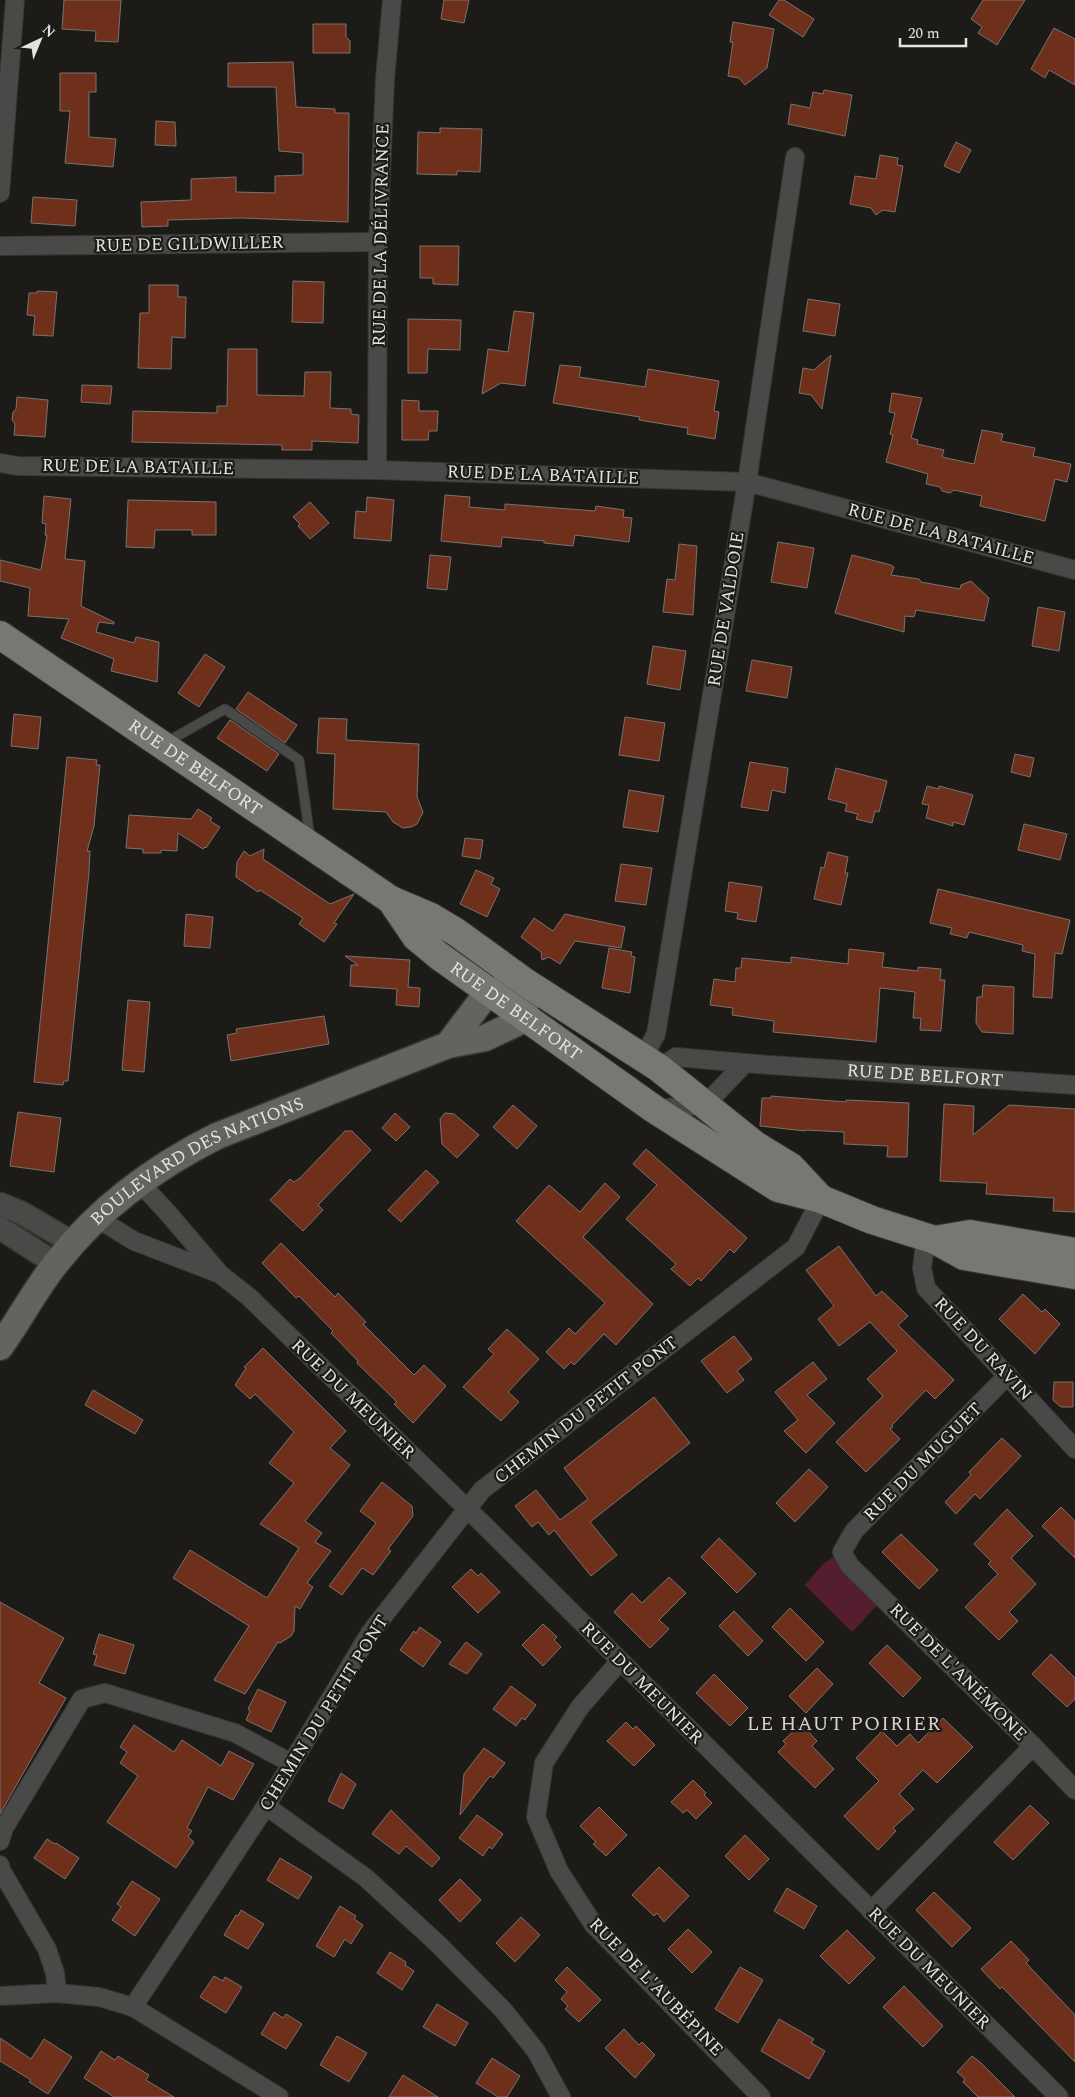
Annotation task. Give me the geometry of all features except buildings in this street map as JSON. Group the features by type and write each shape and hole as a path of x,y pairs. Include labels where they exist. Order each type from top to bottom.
{"main road":[{"name":"RUE DE BELFORT","path":"0,636 391,900 439,922 525,982 651,1063 755,1145 790,1167 821,1199"},
{"name":"RUE DE BELFORT","path":"391,900 416,937 488,992 654,1109 778,1188 821,1199 872,1220 930,1239 964,1256 1075,1275"},
{"path":"448,1045 488,992 525,982 525,1019"},
{"name":"BOULEVARD DES NATIONS","path":"0,1347 56,1264 73,1243 97,1218 139,1182 180,1154 217,1136 448,1045 486,1038 525,1019"},
{"path":"930,1239 970,1234 1075,1252"}],"street":[{"path":"0,193 15,0"},
{"name":"RUE DE LA DÉLIVRANCE","path":"377,470 378,242 385,79 392,0"},
{"name":"RUE DE VALDOIE","path":"651,1063 748,482 795,157"},
{"name":"RUE DE GILDWILLER","path":"0,246 378,242"},
{"name":"RUE DE LA BATAILLE","path":"0,463 18,466 377,470 748,482 1075,570"},
{"name":"RUE DE BELFORT","path":"651,1063 676,1057 1075,1085"},
{"path":"654,1109 705,1105 745,1063"},
{"name":"RUE DU MEUNIER","path":"139,1182 220,1274 249,1298 620,1661 1059,2097"},
{"name":"CHEMIN DU PETIT PONT","path":"133,2007 266,1806 370,1632 482,1490 796,1247 821,1199"},
{"path":"0,1204 31,1218 73,1243"},
{"name":"RUE DU MEUNIER","path":"97,1218 134,1241 220,1274"},
{"path":"0,1228 56,1264"},
{"name":"RUE DU RAVIN","path":"930,1239 922,1268 926,1288 1075,1449"},
{"name":"RUE DU MUGUET","path":"842,1552 854,1531 1008,1375"},
{"name":"RUE DE L'ANÉMONE","path":"842,1552 850,1566 1033,1746 1075,1790"},
{"name":"RUE DE L'AUBÉPINE","path":"620,1661 580,1707 544,1763 536,1817 559,1871 593,1924 761,2097"},
{"path":"0,1840 4,1828 82,1699 104,1693 226,1730 266,1748 291,1763"},
{"path":"871,1911 1033,1746"},
{"path":"266,1806 366,1878 438,1944 510,2018 536,2051 561,2097"},
{"path":"0,1865 1,1870 48,1950 55,1973 57,1993"},
{"path":"0,1996 57,1993 99,1997 133,2007 279,2097"}],"lane":[{"path":"162,745 225,709 299,760 311,845"}],"shaded area":[{"path":"842,1552 884,1598 852,1632 805,1585 824,1563"}],"district":[{"name":"LE HAUT POIRIER","path":"844,1724"}]}
